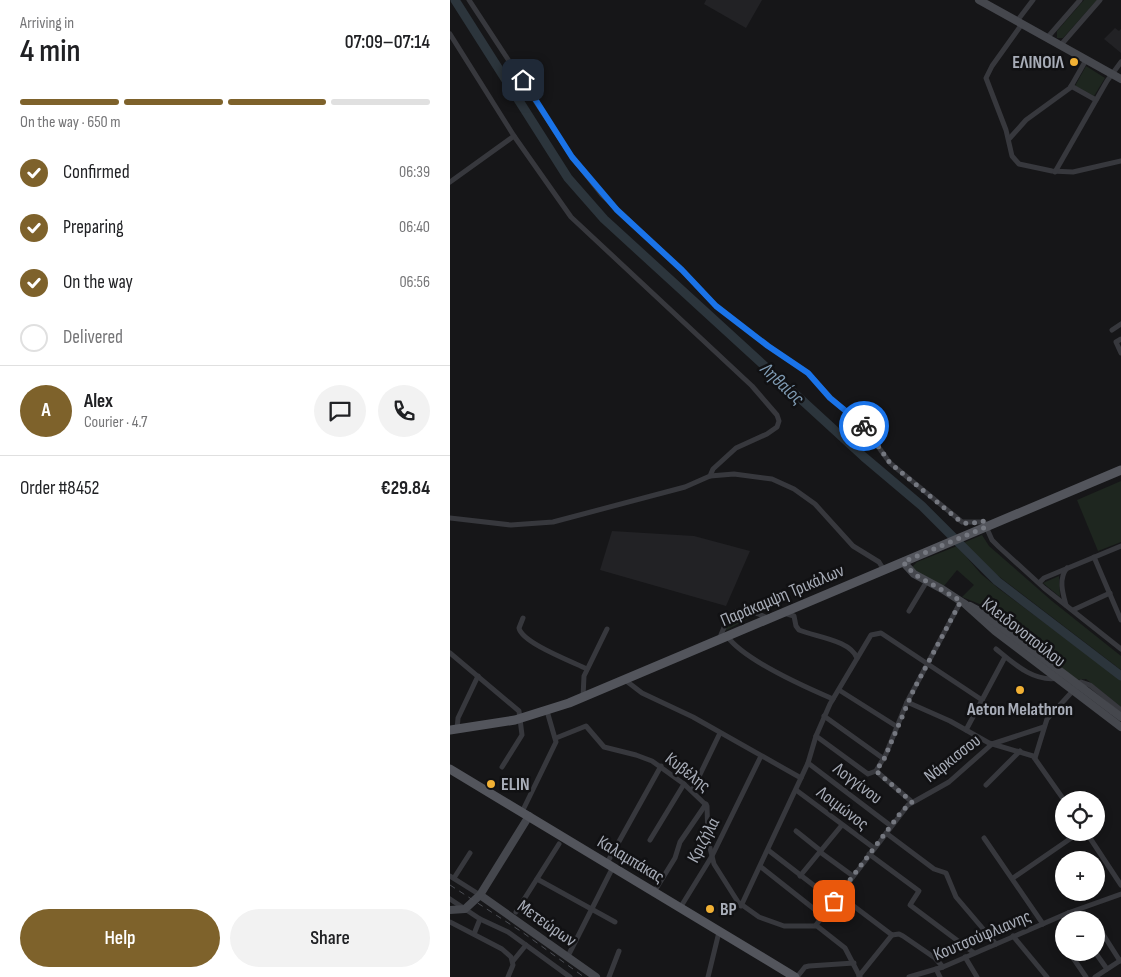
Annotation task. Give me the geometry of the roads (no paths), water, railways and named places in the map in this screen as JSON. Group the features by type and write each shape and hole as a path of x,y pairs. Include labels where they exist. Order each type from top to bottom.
{"main road":[{"name":"Παράκαμψη Τρικάλων","path":"454,726 518,720 547,711 625,680 1121,470"},
{"name":"Καλαμπάκας","path":"450,770 796,977"}],"street":[{"path":"469,0 572,157 617,210 682,270 716,306 768,346 808,373 830,398 864,427 886,459 899,471 962,522 968,524 983,521 984,528 998,547 1066,606 1121,648"},
{"path":"1033,0 986,78 1009,139 1012,156 1019,164 1055,172 1077,172 1121,161"},
{"path":"1047,38 1080,0"},
{"path":"1060,46 1100,0"},
{"path":"985,1 1060,46 1121,79"},
{"path":"450,34 514,136 555,196 576,222 752,386 777,415 779,421 777,427 758,439 738,446 713,469 710,476"},
{"path":"1009,139 1026,120 1071,86 1086,60"},
{"path":"1055,172 1111,73 1121,62"},
{"path":"1071,86 1096,100"},
{"path":"450,182 514,136"},
{"path":"1112,330 1121,324"},
{"path":"1121,339 1116,342 1121,353"},
{"path":"450,518 511,525 553,522 680,489 710,476 734,474 772,479 786,484 815,504 853,546 879,562 884,570"},
{"path":"1040,582 1044,578 1121,546"},
{"path":"1094,557 1121,620"},
{"name":"Κλειδονοπούλου","path":"903,562 911,572 963,603 988,625 1061,676 1121,727"},
{"path":"1066,606 1062,587 1063,573 1067,568"},
{"path":"909,611 927,581"},
{"path":"1073,610 1110,593"},
{"path":"816,736 868,774 876,771 884,759 896,726 926,664 963,603"},
{"path":"769,619 748,609 736,612 728,617 723,638 753,659 833,699"},
{"path":"784,612 794,616 799,630 847,647 854,652 857,658"},
{"path":"523,618 518,628 520,633 543,648 587,670"},
{"path":"582,697 582,684 587,670 607,629"},
{"path":"741,906 761,867 808,763 824,716 871,635 877,632 982,700"},
{"path":"996,649 1034,676 1061,676"},
{"path":"450,652 511,704 522,735 502,767"},
{"path":"966,730 1005,657"},
{"path":"454,726 478,676"},
{"path":"625,680 642,694 688,714 801,778"},
{"path":"1036,758 1048,717 1081,682 1086,682 1121,710"},
{"name":"Κλειδονοπούλου","path":"1075,687 1121,717"},
{"path":"839,690 896,726"},
{"path":"907,702 992,744 1020,751 1036,758 1058,791"},
{"path":"450,910 464,909 480,895 525,814 556,738 547,711"},
{"path":"824,716 884,759"},
{"name":"Κυβέλης","path":"556,738 586,726 606,748 641,756 661,766 706,804 709,814 708,835 712,856 722,879 741,906 764,919 787,927 816,926"},
{"name":"Νάρκισσου","path":"816,926 891,826 912,802 950,782 992,744 1044,727"},
{"path":"692,791 720,733"},
{"path":"986,785 1020,751"},
{"name":"Κριζήλα","path":"680,908 712,856 761,756"},
{"name":"Λογγίνου","path":"808,763 891,826"},
{"path":"568,956 579,937 610,865 661,766"},
{"path":"876,771 912,802"},
{"path":"650,840 684,784"},
{"name":"Λοιμώνος","path":"796,790 874,848"},
{"path":"654,892 676,858 680,842 706,804"},
{"path":"800,876 842,825"},
{"path":"796,831 853,876"},
{"path":"886,833 934,869 946,873 956,897 996,944"},
{"path":"984,838 1043,924"},
{"path":"1012,878 1067,841"},
{"path":"1092,841 1121,885"},
{"path":"516,912 558,844"},
{"path":"768,850 834,901"},
{"path":"470,853 452,877 480,895"},
{"path":"870,854 919,891 910,905 974,954"},
{"path":"761,867 823,916"},
{"path":"536,879 615,922"},
{"path":"839,894 892,935"},
{"name":"Κουτσούφλιανης","path":"1074,911 1121,894"},
{"name":"Μετεώρων","path":"480,895 596,977"},
{"path":"450,899 480,920 500,927 570,977"},
{"name":"Κουτσούφλιανης","path":"909,977 974,954 1055,919"},
{"path":"474,934 480,920"},
{"path":"450,922 502,949 512,960"},
{"path":"816,926 843,946 854,963 859,976"},
{"path":"708,977 720,932"},
{"path":"859,976 892,935 900,934 935,958 943,966"},
{"path":"1013,936 1048,977"},
{"path":"1105,938 1119,961 1121,969"},
{"path":"508,977 512,960 526,945"},
{"path":"612,976 619,951"},
{"path":"965,957 977,977"},
{"path":"1075,961 1086,977"},
{"path":"1101,961 1107,969"},
{"path":"1096,977 1119,961"},
{"path":"796,977 805,967 854,963"},
{"path":"936,969 940,977"}],"waterway":[{"name":"Ληθαίος","path":"455,0 568,178 604,219 864,457 922,506 997,581 1121,676"}],"railway":[{"path":"450,885 522,932 584,977"}],"place":[{"name":"ΕΛΙΝΟΙΛ","path":"1074,62"},
{"name":"Aeton Melathron","path":"1020,690"},
{"name":"ELIN","path":"491,784"},
{"name":"BP","path":"710,909"}]}
